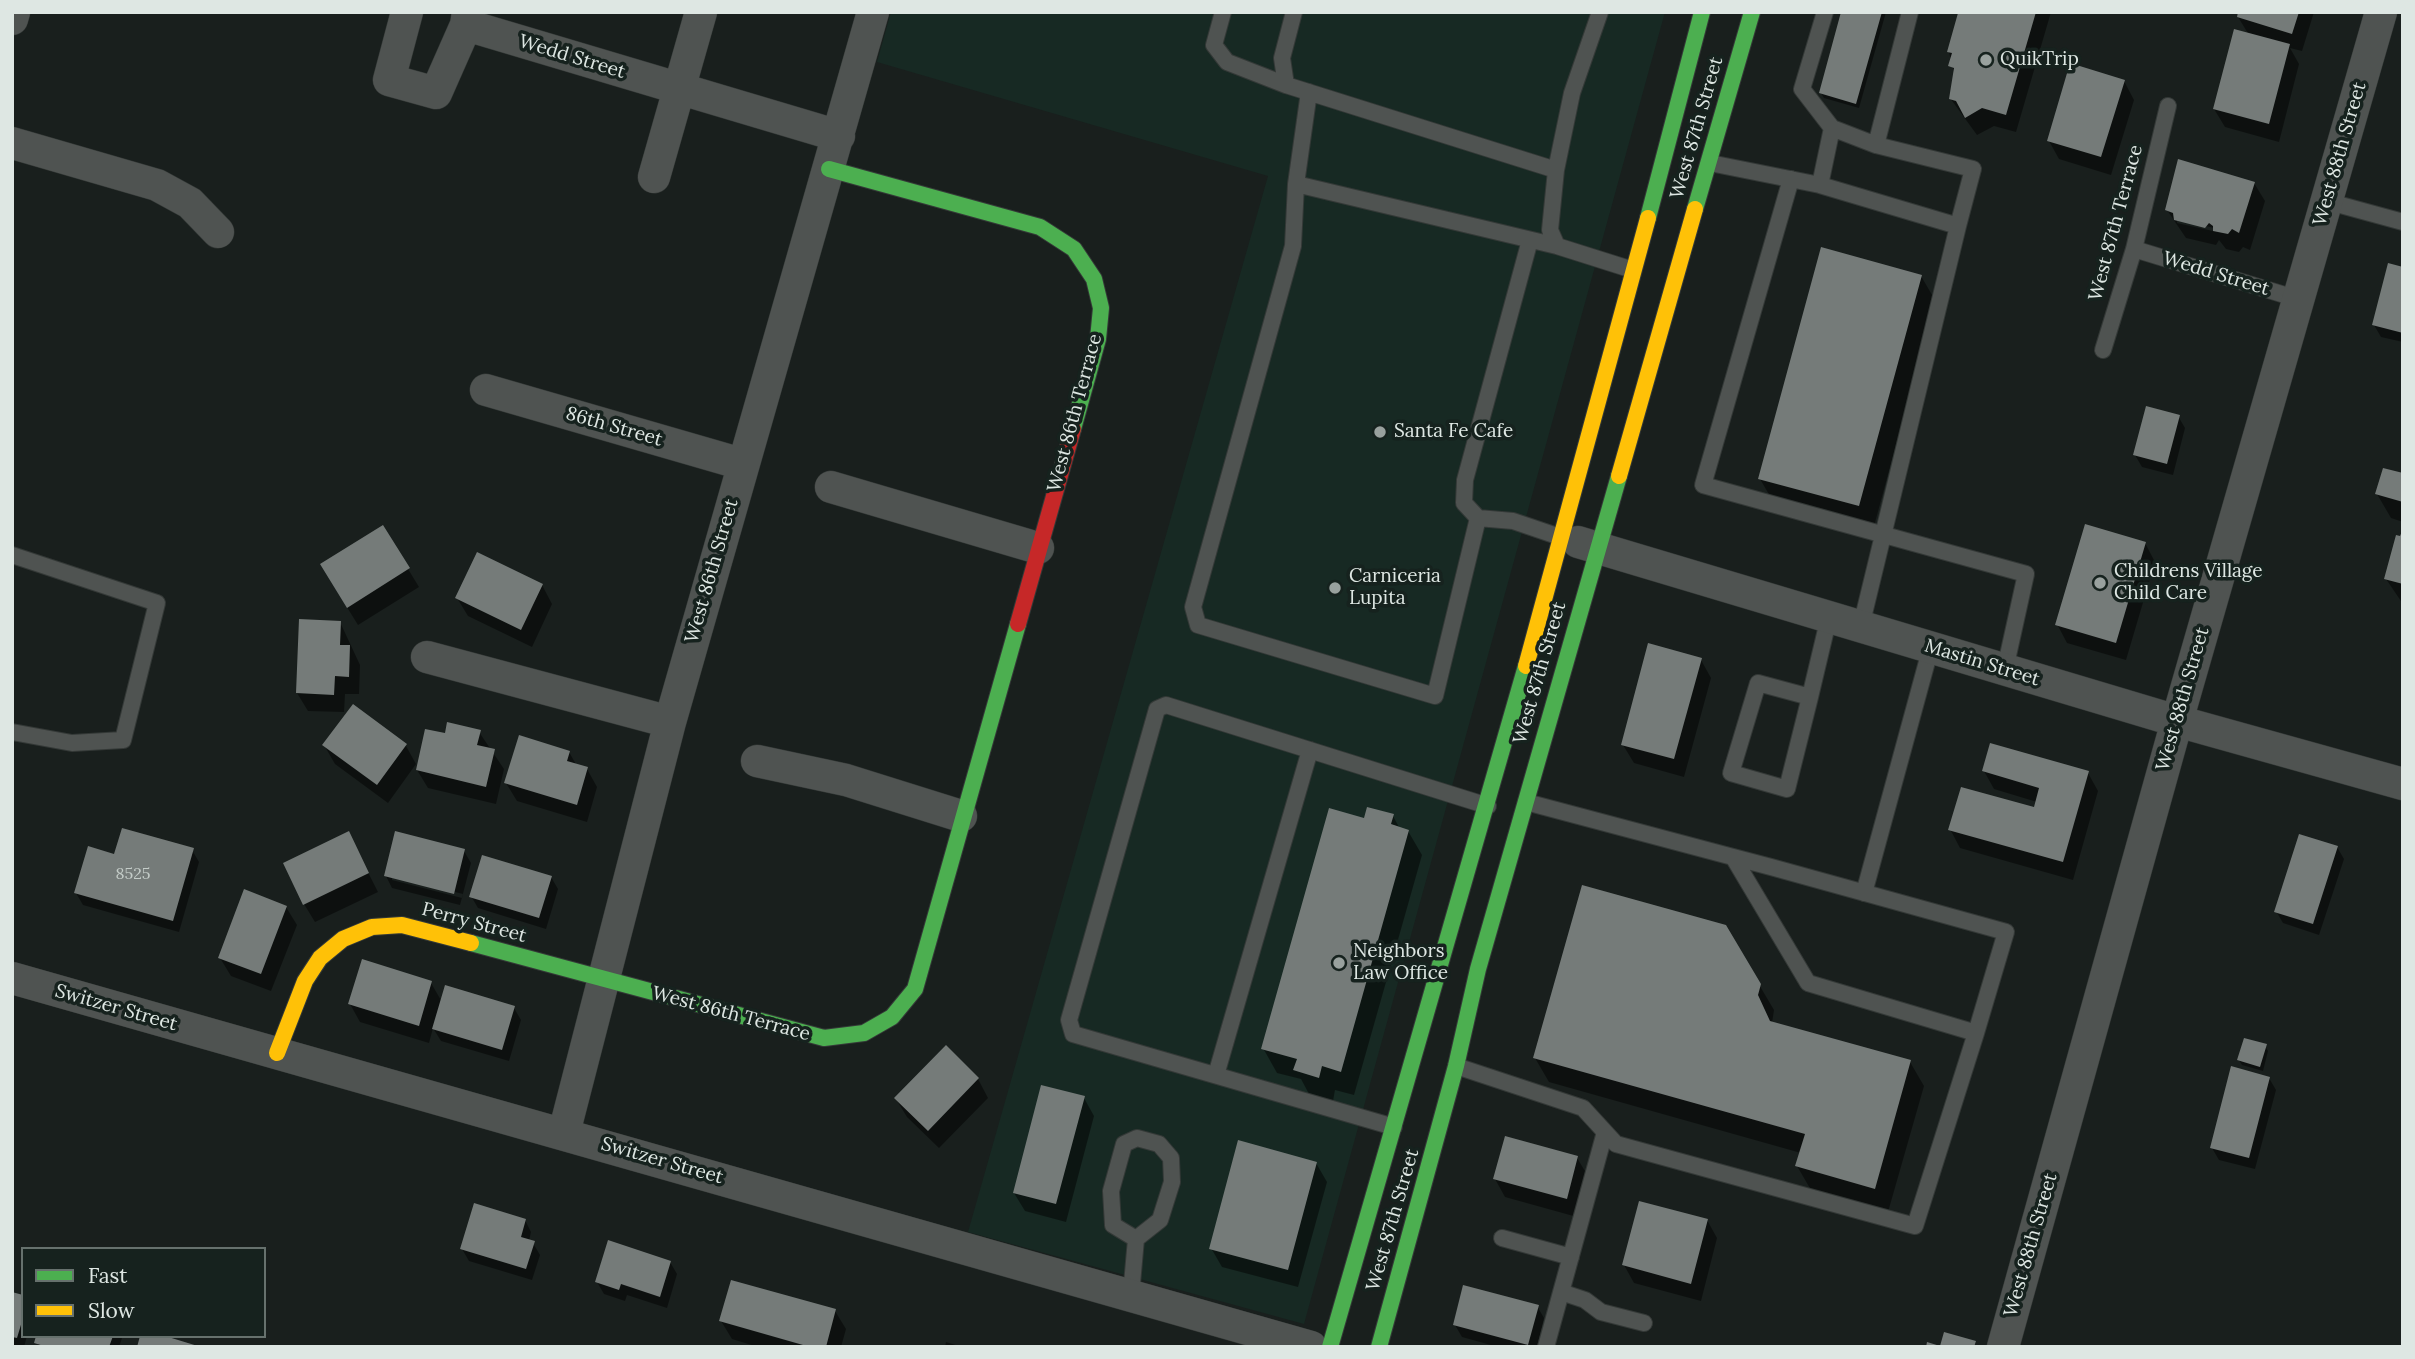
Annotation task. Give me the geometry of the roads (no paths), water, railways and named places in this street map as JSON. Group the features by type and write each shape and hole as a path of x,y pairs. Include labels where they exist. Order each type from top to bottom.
{"main road":[{"name":"West 87th Street","path":"1379,1347 1456,1066 1478,969 1563,538 1702,12"},
{"name":"West 87th Street","path":"1330,1347 1394,1127 1509,808 1597,548 1752,12"},
{"name":"West 86th Terrace","path":"603,980 824,1038 864,1033 892,1017 915,989 928,950 961,816 985,746 1098,340 1101,308 1094,279 1074,249 1040,227 829,169"},
{"name":"Perry Street","path":"277,1054 304,981 320,958 343,939 372,927 402,925 603,980"}],"street":[{"path":"12,19 14,12"},
{"name":"Wedd Street","path":"407,12 389,80 436,93 467,19 679,89 839,136"},
{"path":"654,177 701,12"},
{"name":"West 86th Street","path":"564,1133 670,722 873,12"},
{"name":"West 88th Street","path":"2003,1347 2177,721 2381,12"},
{"path":"12,143 157,186 190,203 218,232"},
{"name":"86th Street","path":"486,390 742,464"},
{"path":"831,487 1038,548"},
{"name":"Mastin Street","path":"1563,538 2177,721 2403,784"},
{"path":"427,657 670,722"},
{"path":"757,761 846,780 961,816"},
{"name":"Switzer Street","path":"12,978 1311,1347"}],"lane":[{"path":"1223,12 1214,46 1227,62 1286,85 1556,170"},
{"path":"1286,85 1282,58 1294,12"},
{"path":"1557,246 1550,230 1556,170 1572,93 1600,12"},
{"path":"1825,12 1802,89 1832,128 1876,145 1973,169 1861,626"},
{"path":"1876,145 1910,12"},
{"path":"1309,92 1296,184 1293,246 1194,607 1198,625 1435,696 1478,518"},
{"name":"West 87th Terrace","path":"2103,350 2134,249 2168,106"},
{"path":"1820,185 1832,128"},
{"path":"1710,163 1820,185 1958,226"},
{"path":"1791,179 1703,485 2025,574 2005,669"},
{"path":"1296,184 1557,246 1633,270"},
{"path":"2326,201 2403,222"},
{"path":"1530,240 1465,480 1464,503 1478,518 1514,521 1563,538"},
{"name":"Wedd Street","path":"2134,249 2298,299"},
{"path":"12,555 157,603 122,740 72,743 12,732"},
{"path":"1810,697 1758,683 1731,773 1787,789 1810,697 1829,617"},
{"path":"1864,893 1931,647"},
{"path":"1394,1127 1073,1034 1069,1020 1157,709 1166,705 1509,808 1732,857 2006,932 1915,1226 1616,1144 1583,1108 1456,1066"},
{"path":"1216,1075 1310,750"},
{"path":"1732,857 1808,983 1976,1033"},
{"path":"1546,1347 1605,1132"},
{"path":"1131,1295 1136,1239 1160,1220 1172,1182 1171,1158 1159,1144 1137,1138 1124,1144 1111,1191 1113,1224 1136,1239"},
{"path":"1502,1238 1571,1257"},
{"path":"1561,1292 1585,1300 1601,1312 1644,1323"}],"place":[{"name":"QuikTrip","path":"1986,60"},
{"name":"Santa Fe Cafe","path":"1380,432"},
{"name":"Childrens Village Child Care","path":"2100,583"},
{"name":"Carniceria Lupita","path":"1335,588"},
{"name":"Neighbors Law Office","path":"1339,963"}]}
